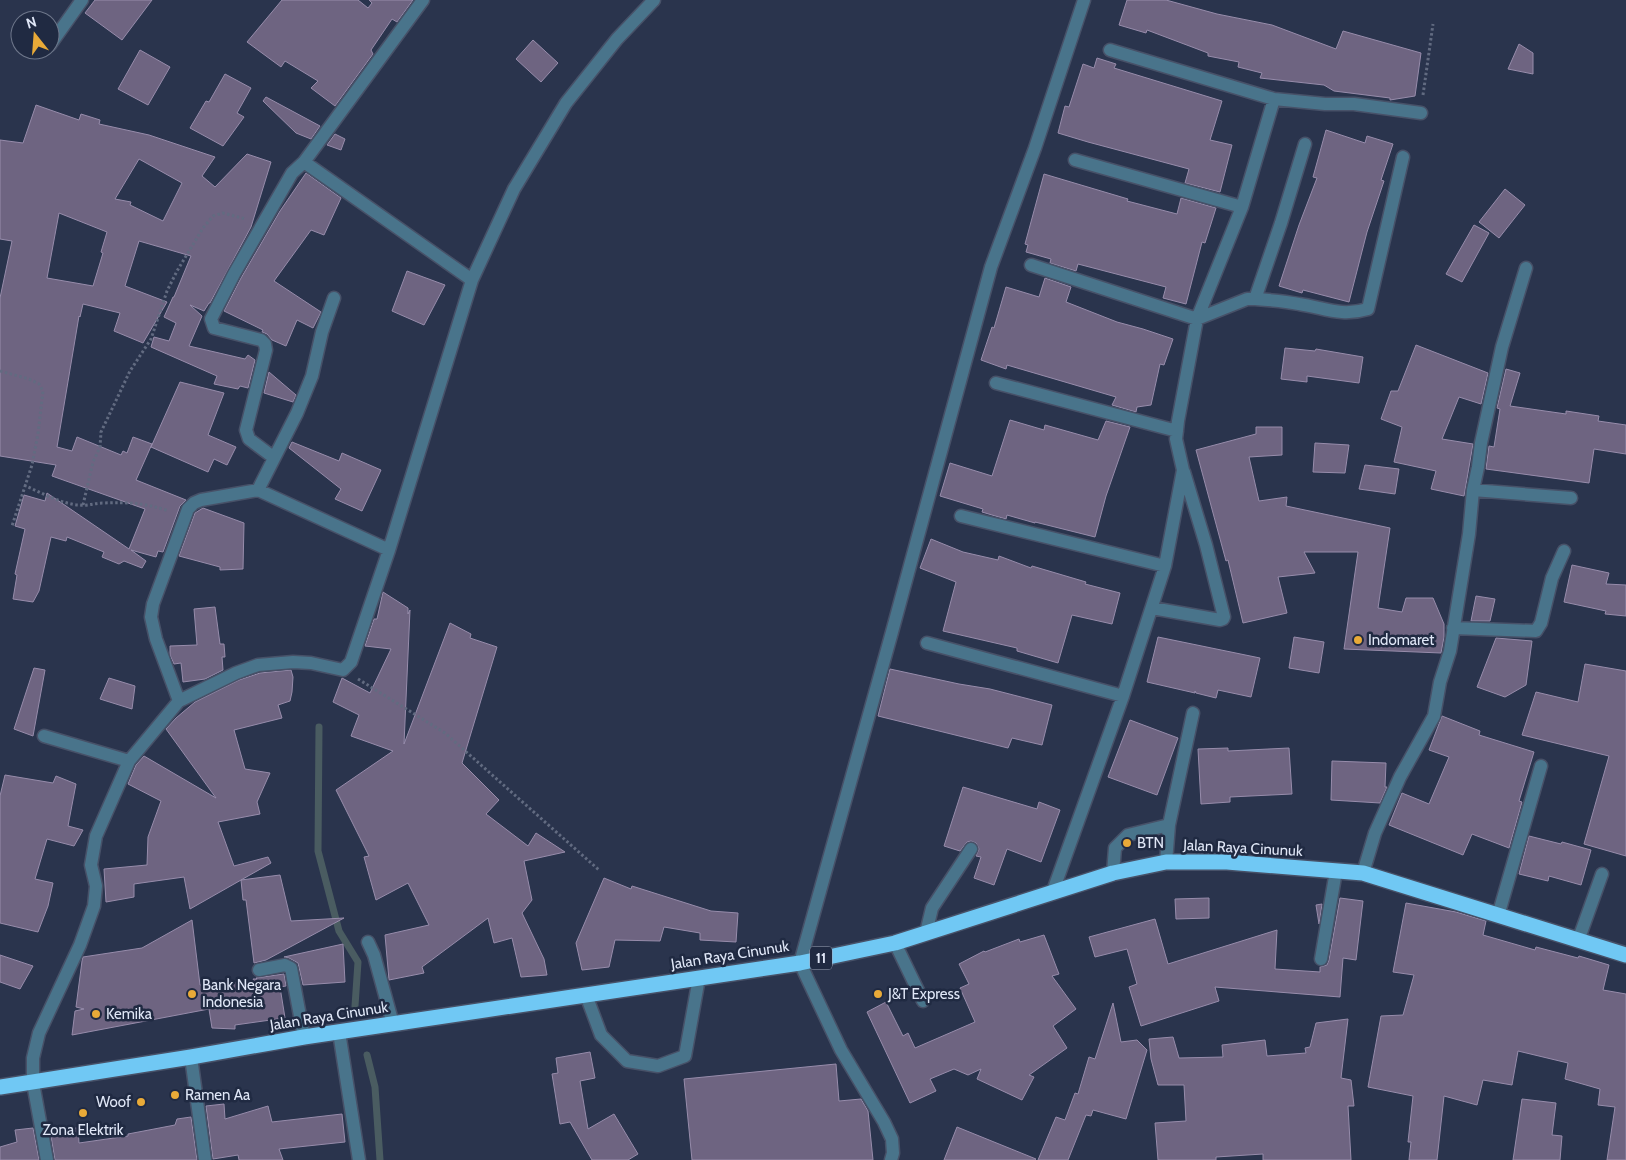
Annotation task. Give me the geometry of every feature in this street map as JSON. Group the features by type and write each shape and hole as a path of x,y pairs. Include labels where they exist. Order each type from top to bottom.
{"highway":[{"name":"Jalan Raya Cinunuk","path":"0,1087 304,1037 800,963 895,943 1113,873 1166,862 1226,862 1363,874 1626,956"}],"street":[{"path":"60,31 82,0"},
{"path":"273,457 249,439 246,430 266,350 265,344 261,340 214,328 211,319 227,287 292,173 304,162 423,0"},
{"path":"47,1160 33,1083 34,1058 40,1033 80,945 94,906 96,886 91,864 96,836 129,761 179,701 236,673 258,665 293,662 311,663 343,670 351,662 389,550 472,280 514,189 566,103 617,39 654,0"},
{"path":"891,1160 893,1153 892,1139 884,1122 840,1050 800,963 898,613 991,267 1035,148 1084,0"},
{"path":"1110,50 1274,99 1325,104 1354,104 1421,113"},
{"path":"1152,608 1220,620 1224,617 1206,545 1177,444 1177,432 1197,319 1242,207 1274,99"},
{"path":"1255,299 1305,144"},
{"path":"1031,266 1197,319 1247,299 1299,304 1351,313 1368,309 1403,157"},
{"path":"1076,160 1242,207"},
{"path":"304,162 472,280"},
{"path":"1363,874 1375,833 1400,777 1434,716 1440,682 1450,651 1469,534 1481,443 1502,347 1526,268"},
{"path":"258,490 273,457 297,413 312,376 322,332 334,298"},
{"path":"996,383 1177,432"},
{"path":"1053,891 1123,696 1152,608 1165,566 1184,470"},
{"path":"179,701 156,639 151,617 153,604 188,509 194,503 201,500 258,490 389,550"},
{"path":"1474,490 1571,498"},
{"path":"961,516 1165,566"},
{"path":"1453,628 1536,631 1541,623 1552,578 1564,551"},
{"path":"927,643 1123,696"},
{"path":"1166,862 1169,825 1193,714"},
{"path":"44,736 129,761"},
{"path":"1498,916 1541,766"},
{"path":"1113,873 1115,848 1128,835 1169,825"},
{"path":"926,933 932,908 971,849"},
{"path":"1320,959 1336,871"},
{"path":"1578,941 1602,874"},
{"path":"368,942 374,955 393,1024"},
{"path":"895,943 923,1001"},
{"path":"260,970 285,965 291,968 304,1037"},
{"path":"586,995 601,1035 620,1054 627,1060 658,1066 685,1056 698,978"},
{"path":"339,1032 359,1160"},
{"path":"191,1057 205,1160"}],"path":[{"path":"1421,113 1432,24"},
{"path":"83,505 93,462 100,447 101,432 108,414 130,372 151,338 167,291 203,228 213,216 223,213 244,219 254,219 264,224"},
{"path":"0,371 40,384 43,391 32,465 12,526"},
{"path":"24,486 78,505 101,502 146,504 186,516"},
{"path":"343,670 445,733 599,870"}],"building":[{"path":"95,0 152,0 122,40 85,13"},
{"path":"282,0 358,0 368,8 372,3 369,0 413,0 397,22 392,19 371,50 373,54 335,106 311,88 318,81 285,61 281,67 247,42"},
{"path":"1127,0 1166,0 1217,14 1272,25 1336,49 1343,31 1421,53 1415,96 1390,100 1390,98 1334,91 1324,85 1260,78 1262,73 1238,67 1239,62 1208,56 1208,53 1147,30 1146,33 1119,25"},
{"path":"533,40 558,63 541,82 516,59"},
{"path":"1519,44 1533,53 1533,74 1508,69"},
{"path":"140,50 170,67 148,105 118,89"},
{"path":"1097,58 1116,64 1114,68 1222,101 1210,140 1232,145 1220,192 1185,183 1189,169 1058,133 1065,106 1069,107 1083,64 1094,68"},
{"path":"225,74 251,88 237,113 244,117 223,146 190,128 206,101 209,102"},
{"path":"266,97 320,126 311,139 296,133 263,101"},
{"path":"36,105 79,120 81,114 100,120 99,124 149,135 215,157 202,176 215,187 247,154 271,162 251,227 210,303 204,311 190,305 202,316 189,346 245,359 248,355 255,360 248,388 240,386 238,389 214,384 217,376 151,347 154,337 169,341 176,323 164,317 191,256 139,241 125,286 167,302 143,343 114,331 120,313 83,304 79,316 57,447 72,451 77,437 121,455 123,451 127,453 133,437 152,444 136,480 186,500 180,506 163,552 158,551 156,557 131,550 146,561 142,568 124,561 119,564 102,557 104,552 67,537 66,541 51,537 39,591 33,602 13,599 17,575 15,574 25,529 15,526 24,495 45,501 47,493 129,549 145,509 52,476 56,465 0,456 0,298 12,241 0,239 0,140 23,143","holes":["139,159 182,183 163,221 130,205 131,202 115,199","59,213 107,232 93,286 47,278"]},
{"path":"1326,130 1365,143 1367,136 1393,144 1381,180 1384,181 1367,232 1349,302 1303,290 1302,293 1279,286 1317,178 1313,177"},
{"path":"335,134 345,139 341,150 327,145"},
{"path":"306,173 341,198 324,235 311,230 274,281 321,312 313,328 297,320 286,346 272,340 267,334 262,332 263,330 224,311 280,211"},
{"path":"1044,174 1128,199 1127,201 1177,214 1181,198 1216,208 1205,243 1202,242 1186,304 1163,298 1166,287 1078,264 1076,271 1050,263 1051,259 1026,252 1028,245 1025,244"},
{"path":"1505,189 1525,205 1499,238 1479,222"},
{"path":"1474,225 1489,233 1462,282 1446,274"},
{"path":"407,271 445,285 424,325 392,311"},
{"path":"1045,278 1071,287 1066,302 1117,322 1173,339 1164,365 1160,364 1151,405 1137,407 1136,412 1112,405 1116,397 1007,365 1006,369 981,360 992,327 994,328 1006,287 1039,297"},
{"path":"1416,345 1488,373 1481,404 1459,397 1442,439 1473,444 1464,496 1431,489 1436,471 1394,462 1402,427 1381,419 1391,391 1398,391"},
{"path":"1285,348 1315,351 1316,349 1363,357 1359,383 1307,376 1307,382 1281,379"},
{"path":"1506,369 1520,373 1510,406 1566,414 1566,411 1599,416 1598,421 1626,425 1626,454 1594,449 1589,483 1486,469 1489,446 1494,447 1500,409 1497,408"},
{"path":"269,372 296,395 293,402 264,393"},
{"path":"180,382 224,393 208,435 236,447 227,465 214,459 208,472 151,447"},
{"path":"1010,420 1044,430 1045,425 1098,440 1106,421 1130,427 1106,496 1095,537 1007,515 1006,519 982,512 983,509 940,496 950,463 992,476"},
{"path":"1256,427 1282,427 1282,455 1249,457 1259,501 1287,497 1286,506 1390,528 1378,608 1402,612 1406,598 1433,598 1444,624 1441,653 1344,649 1358,552 1304,552 1315,573 1278,577 1287,613 1243,623 1228,560 1226,561 1196,450 1256,434"},
{"path":"292,442 339,461 342,453 381,470 362,511 335,499 341,489 289,448"},
{"path":"1315,443 1349,445 1345,473 1313,472"},
{"path":"1365,465 1399,469 1395,494 1359,489"},
{"path":"203,508 244,523 243,569 220,570 220,567 179,556 195,513"},
{"path":"931,539 963,552 998,560 999,556 1031,568 1032,566 1086,582 1085,584 1120,593 1112,624 1072,615 1058,663 1017,651 1017,648 943,631 956,582 920,568"},
{"path":"1572,565 1609,573 1606,584 1626,585 1626,616 1605,614 1606,611 1564,602"},
{"path":"383,592 408,608 408,614 410,610 404,744 450,623 471,634 470,638 497,647 462,763 499,800 486,814 528,846 536,833 565,852 524,861 532,900 522,913 544,959 547,975 521,977 512,938 494,943 488,918 422,967 424,973 389,980 385,935 429,925 408,883 376,900 364,857 369,856 336,790 393,751 351,736 359,715 333,702 342,678 370,693 391,649 365,646 374,619 377,619"},
{"path":"1476,596 1495,599 1490,621 1471,621"},
{"path":"215,607 220,644 224,644 223,670 205,679 183,682 181,663 174,664 170,655 170,646 197,645 194,609"},
{"path":"1158,637 1260,658 1251,697 1218,690 1216,698 1196,693 1195,691 1195,693 1147,682"},
{"path":"1294,637 1324,642 1319,673 1289,668"},
{"path":"1496,638 1532,641 1526,685 1505,697 1477,687"},
{"path":"1585,664 1626,671 1626,856 1584,844 1609,756 1522,735 1536,692 1578,702"},
{"path":"34,668 45,670 33,736 14,729"},
{"path":"890,669 990,689 1052,705 1042,745 1012,738 1008,748 878,716"},
{"path":"291,670 293,677 290,701 278,705 282,718 234,730 245,769 270,773 257,802 260,814 218,822 234,866 268,857 271,863 190,909 184,877 134,884 134,897 106,902 104,869 147,865 148,837 161,801 128,784 136,765 144,756 216,798 166,729 195,702 239,680 260,673"},
{"path":"109,678 135,686 132,709 100,699"},
{"path":"1442,716 1480,731 1479,735 1534,752 1519,801 1522,802 1509,848 1472,834 1463,855 1389,825 1402,793 1429,804 1449,757 1429,750"},
{"path":"1130,720 1178,738 1157,795 1108,777"},
{"path":"1228,748 1228,751 1289,748 1292,794 1230,797 1230,802 1201,804 1198,749"},
{"path":"1332,761 1386,763 1385,787 1387,787 1380,803 1331,800"},
{"path":"5,775 53,783 56,776 76,784 68,826 83,830 74,846 47,839 35,879 53,883 48,906 38,932 0,923 0,796"},
{"path":"963,787 1037,809 1039,802 1060,810 1041,862 1007,849 994,885 974,878 981,857 976,856 979,849 976,843 967,842 960,851 944,846"},
{"path":"1529,836 1591,850 1581,885 1549,876 1548,881 1519,874"},
{"path":"280,875 291,921 344,918 266,960 254,963 246,900 243,900 241,880"},
{"path":"604,878 631,889 632,886 711,911 738,913 736,942 700,940 700,933 664,927 660,941 615,940 609,967 582,970 576,943"},
{"path":"1209,898 1209,918 1176,919 1175,899"},
{"path":"1340,898 1363,901 1356,960 1343,958 1340,997 1215,987 1219,1001 1141,1026 1129,987 1137,984 1127,949 1095,957 1089,937 1155,919 1168,964 1277,930 1275,969 1320,972 1320,967 1327,965 1329,960"},
{"path":"1406,903 1456,912 1486,921 1483,935 1535,950 1536,947 1578,958 1579,956 1609,965 1603,990 1626,994 1626,1160 1607,1160 1615,1107 1598,1105 1600,1089 1565,1079 1568,1063 1518,1051 1512,1085 1483,1080 1477,1105 1444,1096 1437,1160 1409,1160 1411,1142 1408,1142 1413,1096 1368,1087 1381,1016 1403,1015 1414,975 1393,972"},
{"path":"1322,904 1319,924 1316,905"},
{"path":"192,920 200,985 254,981 253,979 256,978 284,974 286,986 280,987 285,1018 235,1025 235,1029 212,1028 209,1009 72,1035 75,1011 84,1009 76,1007 83,957 142,948"},
{"path":"1044,935 1059,974 1052,976 1076,1009 1053,1026 1067,1048 1029,1075 1034,1077 1022,1100 977,1079 981,1069 968,1075 954,1069 930,1079 936,1091 910,1103 867,1012 886,1002 903,1036 908,1033 915,1048 975,1022 960,988 969,984 959,964 984,951 1019,939 1020,942"},
{"path":"343,944 345,982 303,985 298,963 284,957"},
{"path":"0,955 33,966 20,989 0,982"},
{"path":"1113,1003 1121,1042 1137,1040 1147,1050 1126,1119 1093,1110 1091,1116 1086,1115 1068,1160 1038,1160 1056,1117 1065,1120 1075,1093 1078,1094 1089,1057 1095,1059"},
{"path":"1348,1019 1341,1078 1351,1080 1354,1106 1348,1106 1351,1160 1263,1160 1263,1154 1216,1157 1216,1160 1158,1160 1155,1123 1186,1121 1184,1085 1158,1085 1151,1059 1149,1039 1173,1037 1179,1058 1223,1057 1222,1045 1265,1040 1267,1056 1306,1053 1305,1048 1310,1047 1316,1023"},
{"path":"590,1052 595,1078 580,1081 588,1129 614,1114 638,1154 628,1160 592,1160 570,1122 560,1124 552,1074 558,1073 556,1058"},
{"path":"836,1064 839,1101 861,1099 868,1111 873,1160 692,1160 684,1079"},
{"path":"1522,1099 1556,1103 1552,1135 1562,1136 1560,1160 1513,1160"},
{"path":"224,1104 225,1119 268,1106 272,1122 342,1114 345,1142 279,1149 283,1160 239,1160 238,1155 213,1159 206,1106"},
{"path":"191,1117 197,1160 55,1160 50,1130 78,1128 79,1143 128,1136 128,1134 175,1125 177,1119"},
{"path":"957,1127 1036,1159 944,1160"},
{"path":"33,1128 39,1160 0,1160 0,1147 17,1142 15,1130"}],"waterway":[{"path":"319,727 318,851 339,931 358,962 355,1006"},
{"path":"367,1055 375,1087 380,1160"}],"place":[{"name":"Indomaret","path":"1358,640"},
{"name":"BTN","path":"1127,843"},
{"name":"Bank Negara Indonesia","path":"192,994"},
{"name":"J&T Express","path":"878,994"},
{"name":"Kemika","path":"96,1014"},
{"name":"Ramen Aa","path":"175,1095"},
{"name":"Woof","path":"141,1102"},
{"name":"Zona Elektrik","path":"83,1113"}]}
